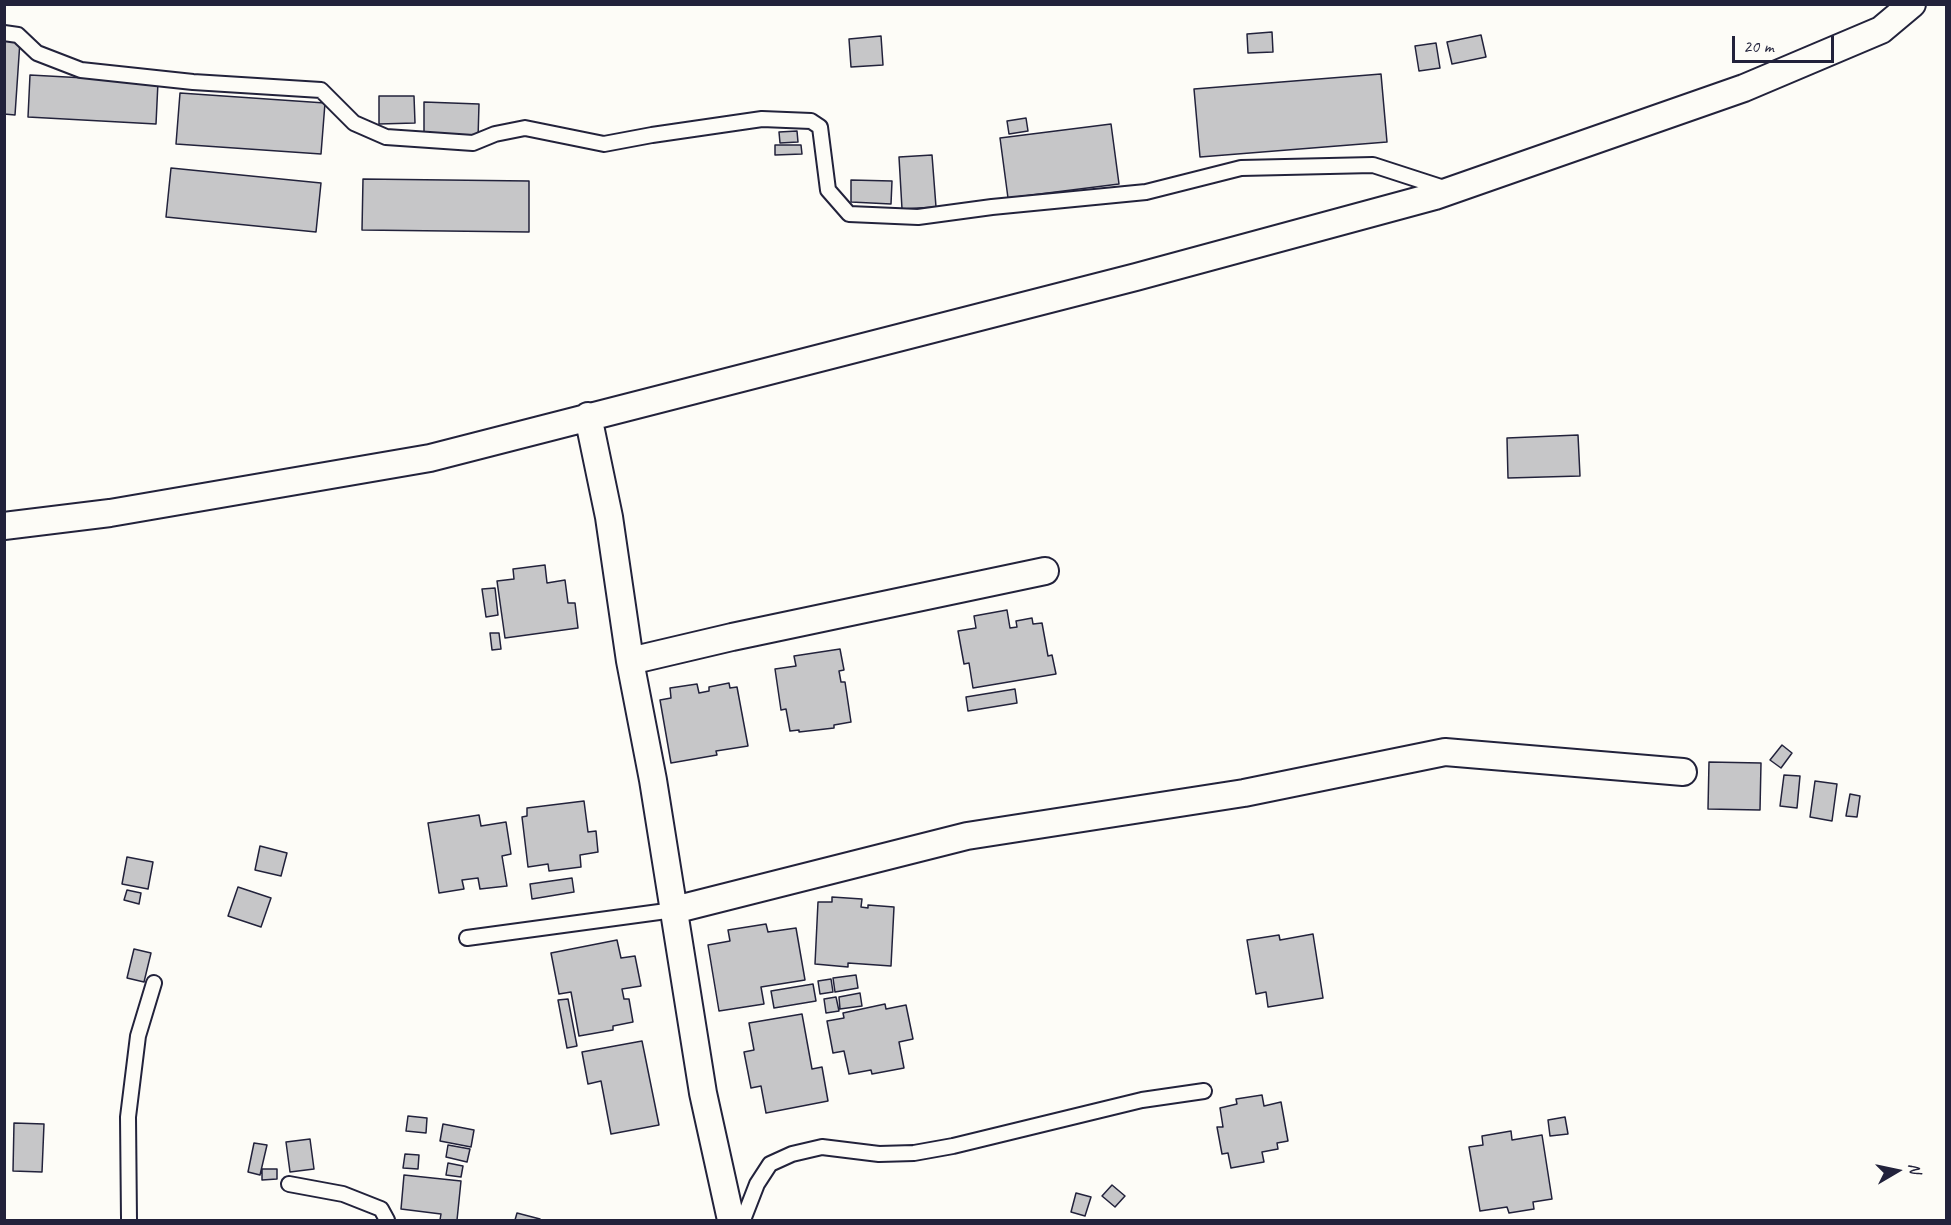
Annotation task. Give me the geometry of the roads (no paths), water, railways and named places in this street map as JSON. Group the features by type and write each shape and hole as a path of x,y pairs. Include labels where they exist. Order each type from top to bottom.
{"street":[{"path":"4,526 110,513 430,458 1136,277 1452,190 1744,88 1881,30 1912,4"},
{"path":"588,416 609,517 630,661 653,780 703,1093 731,1221"},
{"path":"630,661 732,637 1045,571"},
{"path":"674,910 967,836 1244,793 1445,752 1683,772"}],"lane":[{"path":"4,33 18,35 37,53 81,70 193,82 321,90 354,123 386,137 473,143 495,134 525,128 604,144 762,120 811,121 820,127 828,190 849,214 918,217 992,207 1146,192 1241,168 1373,165 1452,190"},
{"path":"467,938 674,910"},
{"path":"129,1221 128,1118 138,1036 154,983"},
{"path":"743,1221 757,1184 770,1164 792,1154 822,1147 879,1154 914,1152 953,1146 1142,1100 1204,1091"},
{"path":"289,1184 343,1194 381,1209 387,1221"}]}
